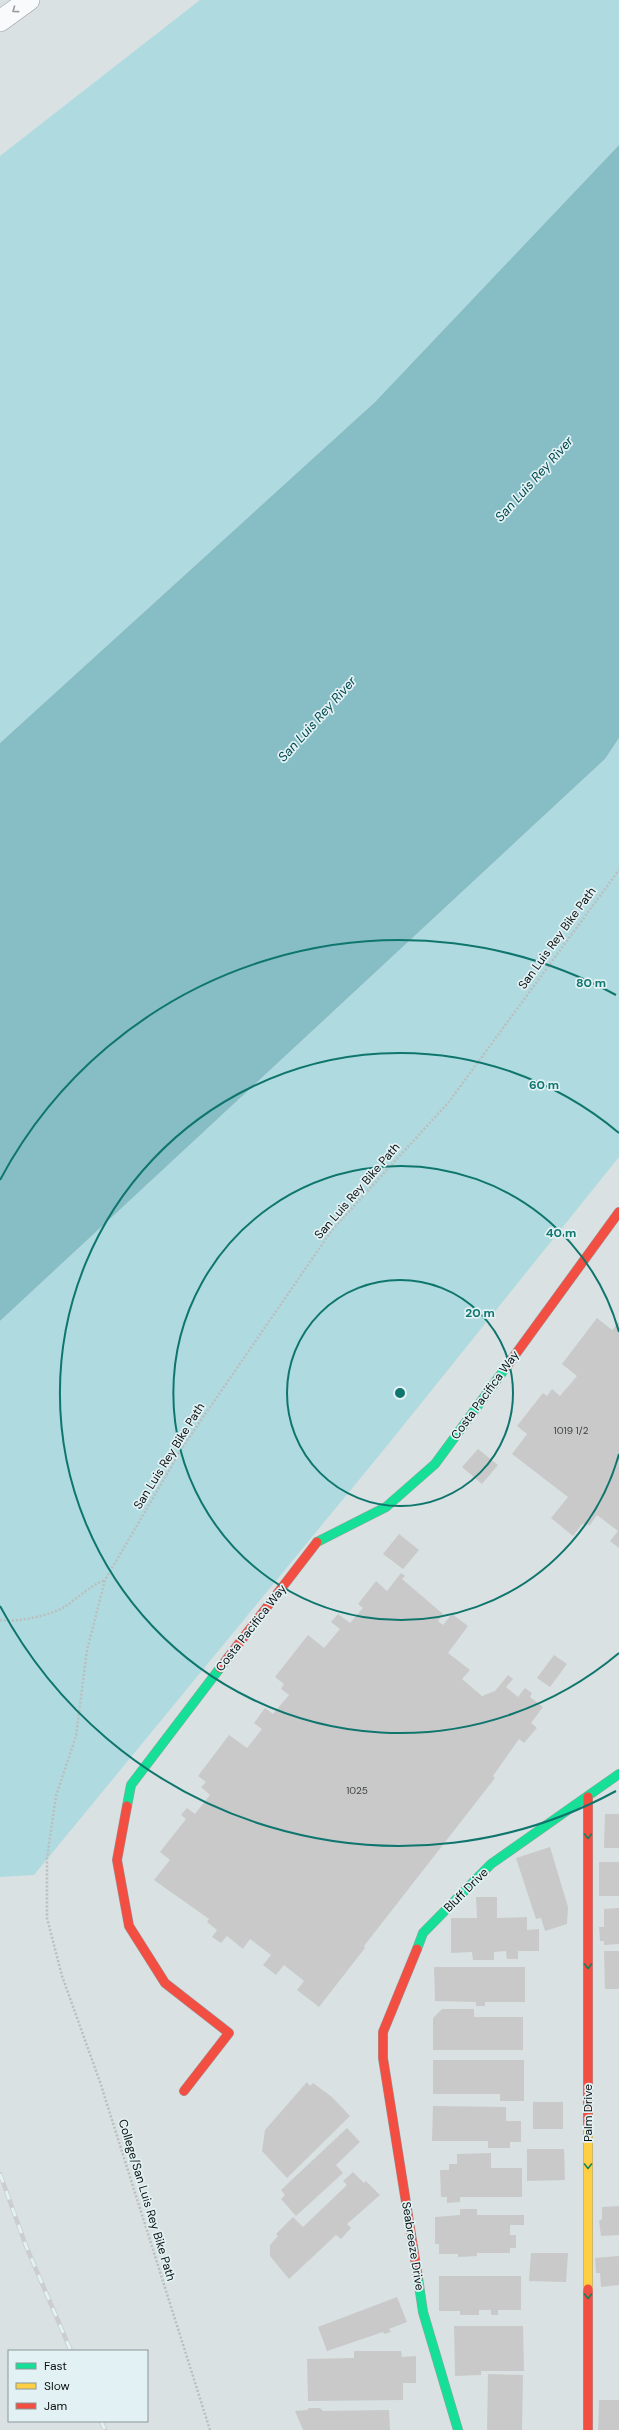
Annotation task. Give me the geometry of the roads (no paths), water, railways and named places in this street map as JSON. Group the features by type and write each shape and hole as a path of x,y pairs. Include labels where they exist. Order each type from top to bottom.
{"street":[{"name":"Costa Pacifica Way","path":"184,2091 229,2033 165,1983 129,1926 117,1860 130,1785 317,1542 386,1507 435,1464 619,1212"},
{"name":"Bluff Drive","path":"383,2058 383,2032 423,1933 492,1864 619,1774"},
{"name":"Palm Drive","path":"588,1797 588,2430"},
{"name":"Seabreeze Drive","path":"383,2058 423,2312 458,2430"}],"lane":[{"path":"0,21 29,0"}],"water":[{"name":"San Luis Rey River","path":"619,145 619,738 605,759 0,1321 0,743 375,402"}],"railway":[{"path":"0,2174 26,2246 71,2350"},
{"path":"101,2422 105,2430"}]}
